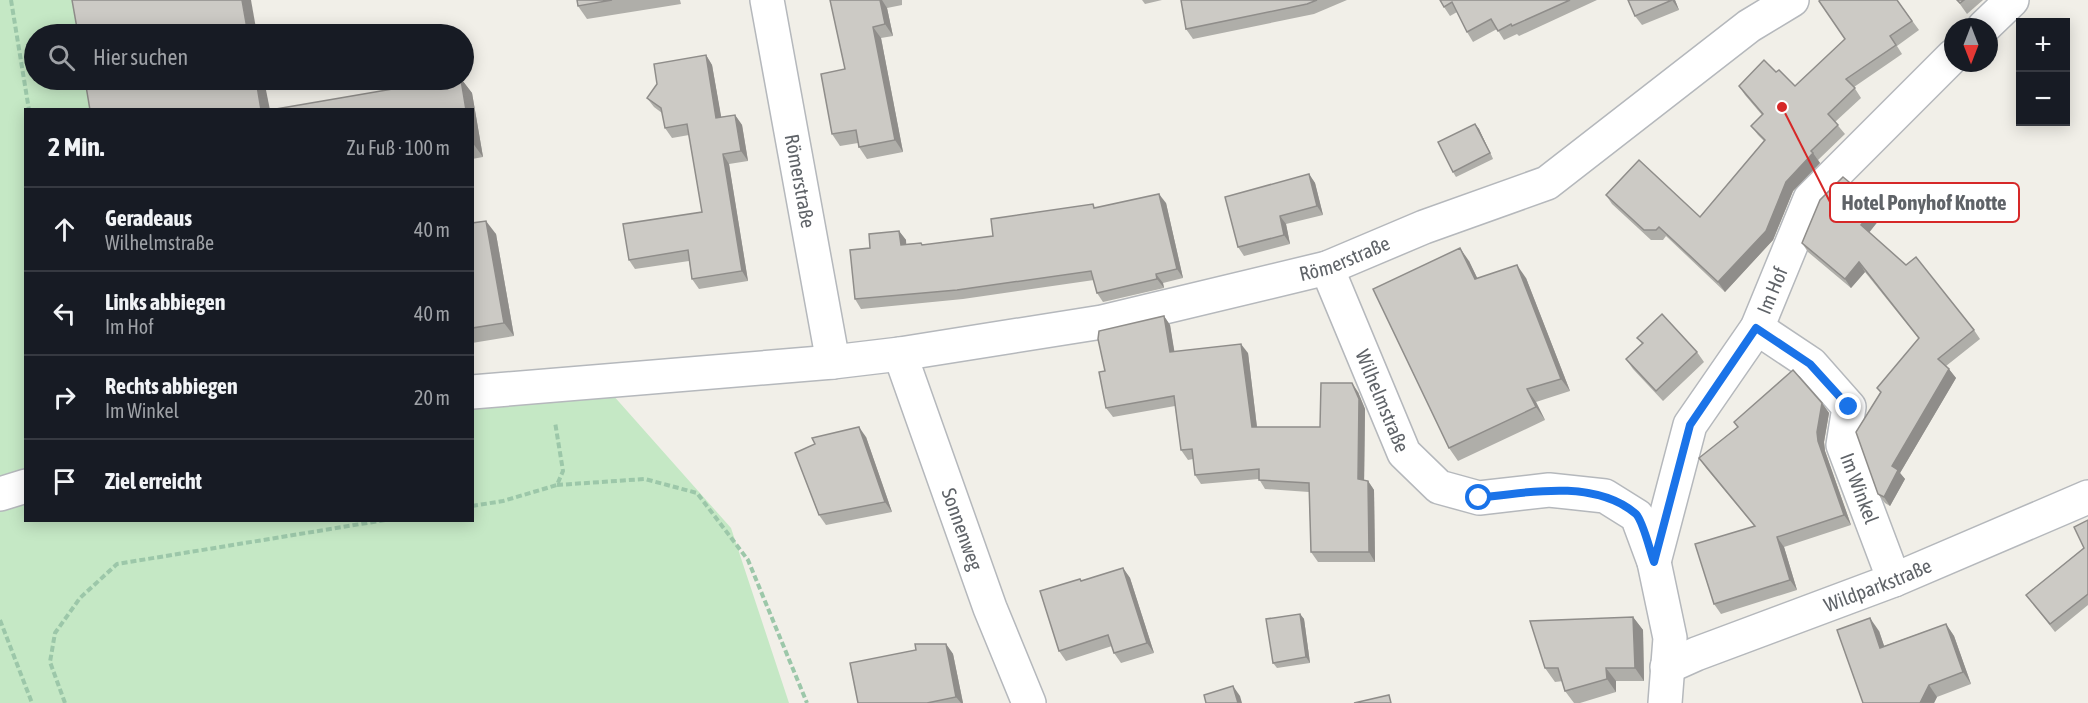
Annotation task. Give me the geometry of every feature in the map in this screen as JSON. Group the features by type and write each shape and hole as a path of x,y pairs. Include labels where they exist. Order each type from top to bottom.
{"street":[{"name":"Römerstraße","path":"767,0 833,362"},
{"name":"Römerstraße","path":"474,392 833,362 900,354 1102,322 1327,268 1424,227 1547,183 1749,26 1792,0"},
{"path":"1993,18 2012,0"},
{"name":"Im Hof","path":"1654,562 1690,425 1756,328 1810,200 1944,65"},
{"name":"Wilhelmstraße","path":"1327,268 1404,453 1439,487 1479,498 1548,490 1605,496 1637,516 1654,562 1670,638 1665,703"},
{"name":"Im Winkel","path":"1756,328 1810,364 1849,407 1843,445 1894,580"},
{"name":"Sonnenweg","path":"900,354 990,608 1029,703"},
{"path":"0,494 24,487"},
{"name":"Wildparkstraße","path":"1667,667 1695,654 1894,580 2088,497"}],"path":[{"path":"10,0 24,81"},
{"path":"26,90 29,108"},
{"path":"550,386 563,471 557,485"},
{"path":"474,506 503,501 557,485 645,479 697,493 748,560 807,703"},
{"path":"65,703 50,662 55,633 80,598 117,564 373,522"},
{"path":"0,620 32,703"}],"green space":[{"path":"0,0 74,0 78,24 24,24 24,90 90,90 93,108 24,108 24,522 474,522 474,392 596,376 731,528 789,703 0,703"}],"building":[{"path":"72,0 242,0 246,24 76,24"},
{"path":"577,0 612,0 578,6"},
{"path":"830,0 880,0 885,24 873,27 895,140 859,147 856,130 832,134 821,74 845,69"},
{"path":"1181,0 1317,0 1186,29"},
{"path":"1440,0 1570,0 1498,31 1491,19 1467,32 1452,2 1444,7"},
{"path":"1628,0 1672,0 1635,16"},
{"path":"1820,0 1897,0 1912,21 1890,36 1896,45 1846,79 1855,88 1828,114 1838,125 1811,151 1813,153 1786,182 1766,231 1718,282 1659,227 1656,230 1644,230 1606,195 1639,160 1700,217 1765,140 1751,126 1763,114 1739,86 1764,60 1776,72 1779,70 1795,86 1845,39"},
{"path":"706,55 716,118 735,115 741,151 723,154 742,271 692,279 688,250 629,260 623,224 702,212 687,124 665,128 661,108 647,98 657,84 654,64"},
{"path":"87,90 258,90 261,108 90,108"},
{"path":"387,90 463,90 466,108 282,108"},
{"path":"1475,124 1490,153 1453,172 1438,142"},
{"path":"1309,174 1317,206 1280,216 1284,235 1238,247 1225,197"},
{"path":"1843,177 1877,205 1861,225 1906,265 1916,257 1974,330 1938,359 1949,369 1892,466 1898,470 1884,497 1878,494 1856,432 1881,392 1877,388 1919,338 1859,262 1845,279 1802,243 1820,200"},
{"path":"1159,194 1177,269 1156,274 1157,279 1097,293 1091,271 957,290 855,299 850,250 870,248 869,234 899,231 901,245 921,243 922,245 993,236 991,219 1093,204 1094,208"},
{"path":"486,221 504,323 474,328 474,223"},
{"path":"1460,248 1475,279 1517,265 1561,379 1527,389 1536,407 1449,448 1373,289"},
{"path":"1662,314 1697,352 1656,391 1626,359 1643,343 1637,338"},
{"path":"1164,316 1170,352 1241,344 1252,427 1320,427 1321,383 1352,383 1359,399 1358,479 1368,481 1369,552 1311,552 1309,483 1259,480 1259,469 1195,475 1192,449 1181,450 1174,396 1106,408 1099,372 1105,371 1098,339 1099,331"},
{"path":"1793,370 1822,403 1817,432 1818,441 1844,515 1777,537 1790,580 1714,604 1695,544 1755,526 1699,458 1738,427 1734,422"},
{"path":"859,427 885,502 819,515 795,453 815,444 812,438"},
{"path":"2088,520 2088,594 2050,624 2026,595 2084,548 2074,527"},
{"path":"1123,568 1147,643 1114,653 1108,635 1059,651 1040,591"},
{"path":"1300,614 1306,657 1273,663 1266,619"},
{"path":"1633,617 1635,668 1606,668 1607,679 1565,691 1558,668 1545,668 1530,621"},
{"path":"1870,618 1880,648 1946,624 1963,672 1929,685 1920,703 1863,703 1837,630"},
{"path":"915,644 946,644 956,697 927,703 858,703 850,663 916,650"},
{"path":"1233,686 1238,703 1206,703 1204,695"},
{"path":"1389,695 1391,703 1354,703"}],"place":[{"name":"Hotel Ponyhof Knotte","path":"1782,107"}],"route":[{"path":"1479,498 1548,490 1605,496 1637,516 1654,562 1690,425 1756,328 1810,364 1849,407"}]}
